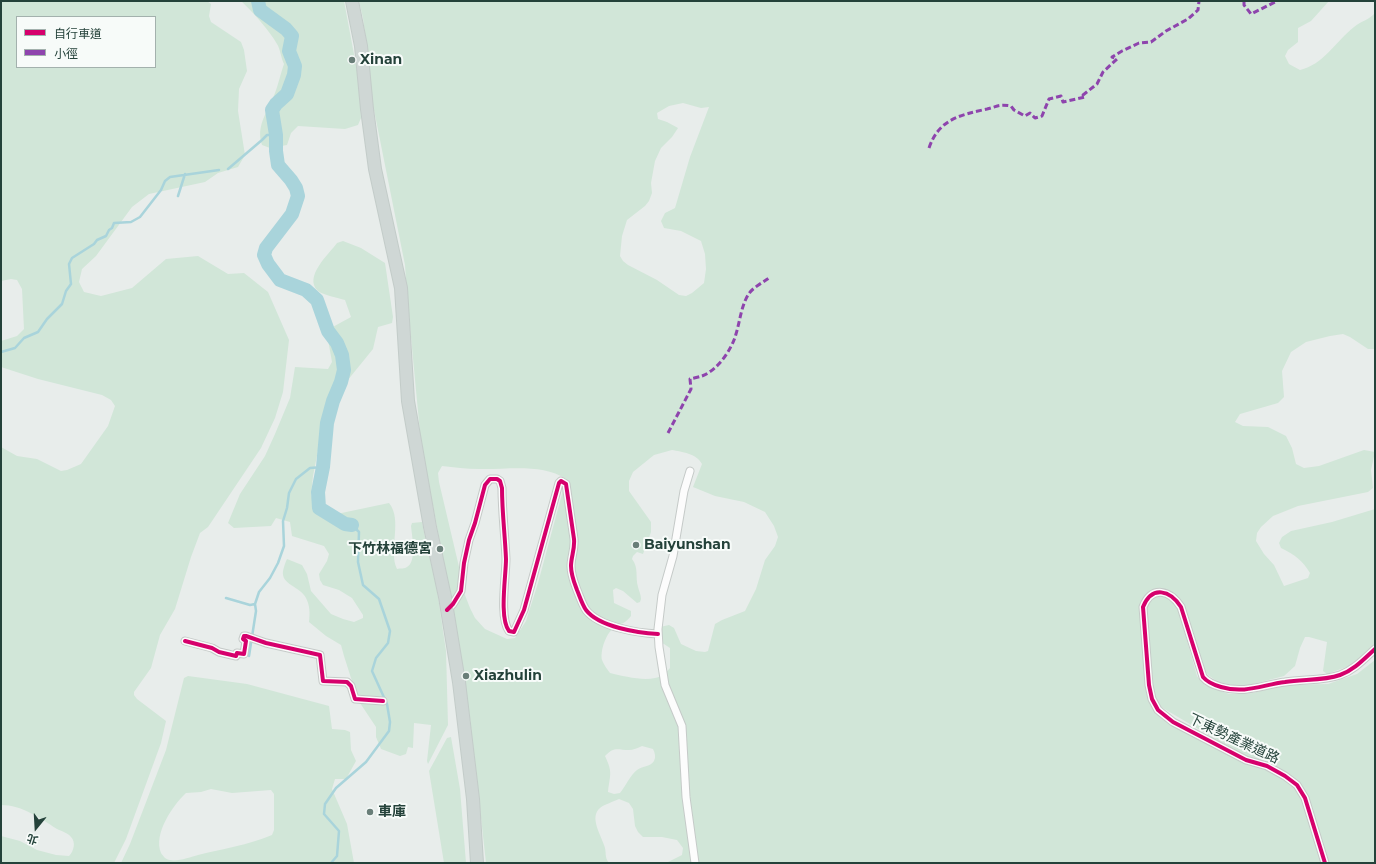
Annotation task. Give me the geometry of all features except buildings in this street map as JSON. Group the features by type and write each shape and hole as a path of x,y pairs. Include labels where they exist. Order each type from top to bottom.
{"main road":[{"path":"352,1 361,46 375,169 401,288 408,401 430,527 445,597 459,682 472,792 477,863"}],"street":[{"path":"690,471 684,491 672,556 661,601 658,634 665,685 682,726 686,797 695,863"},
{"path":"447,610 453,604 461,591 464,563 469,540 485,485 490,479 498,479 502,488 506,559 505,620 509,631 511,632 516,630 524,610 560,483 562,481 566,484 567,488 575,548 571,566 572,578 586,610 594,618 618,628 658,634"},
{"name":"下東勢產業道路","path":"1325,863 1305,798 1297,785 1267,766 1246,760 1173,722 1158,710 1152,699 1149,685 1143,607 1148,598 1154,593 1164,592 1174,598 1181,607 1203,677 1210,683 1229,690 1242,690 1284,682 1324,678 1340,674 1353,668 1375,649"},
{"path":"185,641 236,656 237,653 244,654 246,641 243,639 244,636 246,636 266,644 320,655 323,681 347,682 352,686 355,699 384,701"}],"green space":[{"path":"1,1 207,1 211,4 209,16 211,22 241,42 244,50 247,71 239,89 238,111 245,155 238,167 218,173 205,182 149,194 132,207 96,256 82,269 79,282 84,292 101,296 132,288 166,259 198,256 228,274 244,273 268,292 289,340 283,392 275,418 261,448 208,527 200,533 175,609 160,635 151,668 134,692 137,699 166,721 161,743 126,839 114,863 1,863 1,836 20,841 37,850 56,855 69,856 74,844 73,839 68,834 30,813 16,807 1,805 1,447 17,456 37,459 61,471 67,470 81,464 108,426 115,406 111,400 102,395 38,379 1,367 1,341 17,336 24,329 22,289 17,280 11,279 1,281"},
{"path":"241,1 344,1 359,81 361,118 358,125 345,129 298,126 291,133 287,145 270,148 262,145 260,138 261,126 275,94 284,64 274,39 251,10"},
{"path":"359,1 1329,1 1311,21 1298,28 1298,42 1288,50 1285,56 1289,64 1300,70 1316,63 1354,27 1375,13 1375,349 1368,349 1343,334 1306,342 1291,352 1282,371 1284,397 1278,403 1240,414 1235,422 1243,426 1268,427 1286,436 1292,448 1296,464 1304,468 1319,466 1364,450 1375,452 1371,470 1373,488 1368,492 1298,506 1273,516 1261,527 1257,533 1256,541 1264,554 1274,565 1284,586 1308,578 1310,573 1298,558 1281,548 1279,543 1282,537 1291,531 1332,522 1375,509 1375,644 1352,665 1327,674 1323,671 1327,642 1305,637 1295,666 1284,676 1242,687 1218,682 1208,675 1202,668 1182,604 1177,597 1170,592 1152,592 1147,594 1143,599 1141,608 1148,657 1148,698 1157,712 1265,767 1294,787 1303,801 1321,863 666,863 682,855 683,848 677,840 662,837 643,837 635,826 633,809 629,803 619,799 600,808 596,816 597,826 609,863 486,863 470,718 448,584 421,443 405,265 373,105 363,18","holes":["683,103 701,108 709,107 690,157 675,208 665,213 661,221 664,228 681,231 701,241 705,254 706,269 704,283 686,296 679,295 657,280 628,265 620,256 622,236 627,220 649,201 652,193 651,183 655,161 661,148 672,137 678,128 658,119 657,113 669,106","672,450 693,455 702,464 693,487 715,496 744,502 765,512 774,526 778,537 775,546 765,560 756,589 745,611 715,624 708,651 696,651 681,644 674,628 669,625 660,627 661,642 670,648 670,668 659,677 644,679 610,673 602,660 602,652 604,642 611,630 625,622 631,616 631,611 614,603 613,590 616,588 623,591 637,603 640,602 641,599 637,583 636,569 632,559 637,552 643,554 651,532 651,522 629,491 629,481 633,472 654,455","442,466 474,469 524,468 546,471 566,479 538,583 526,621 515,638 507,639 485,629 475,618 470,608 463,590 438,473","642,746 653,749 655,755 654,761 635,772 620,793 614,794 608,792 610,770 605,756 614,750 636,749"]},
{"path":"343,241 361,248 385,263 393,317 392,323 378,327 373,349 347,381 322,430 311,495 319,514 332,515 389,503 395,518 394,553 397,569 406,568 410,564 413,554 411,526 412,523 422,522 427,547 433,563 446,651 448,725 428,764 427,761 431,725 414,723 413,748 408,747 406,754 400,756 381,749 376,737 376,727 358,700 341,645 326,636 309,622 310,616 306,598 300,591 288,583 283,576 287,559 302,565 307,574 311,591 331,614 354,622 363,618 363,615 352,598 339,590 323,585 320,580 319,574 327,561 329,554 324,546 292,536 290,522 276,518 271,526 234,528 228,523 240,494 265,456 275,434 290,398 295,367 328,369 332,362 327,334 329,329 351,317 345,300 320,292 314,285 315,273 319,266 337,243"},
{"path":"1162,595 1171,598 1178,608 1197,676 1205,685 1229,694 1248,694 1285,685 1328,684 1357,674 1375,660 1375,863 1327,863 1300,784 1268,762 1246,757 1161,707 1154,696 1146,605 1154,596"},
{"path":"188,676 247,684 329,706 332,729 350,732 351,750 356,761 346,779 335,779 332,789 347,824 354,863 121,863 130,844 166,750 184,678","holes":["211,789 232,793 271,790 274,794 274,830 272,835 244,844 180,860 169,860 164,857 161,853 159,845 162,829 170,812 186,793 201,792"]},
{"path":"451,737 460,789 466,863 444,863 429,771 447,738"}],"waterway":[{"path":"258,1 260,10 286,29 292,36 289,51 295,66 294,75 287,94 272,110 276,135 278,165 291,180 296,188 298,196 292,214 266,248 264,255 268,264 280,280 306,290 317,300 328,331 337,343 342,355 344,370 327,423 323,467 318,492 319,508 345,524 352,525"},
{"path":"228,169 267,135 276,135"},
{"path":"1,352 15,348 24,338 38,332 47,319 62,304 66,291 71,284 69,264 72,258 94,244 97,240 106,236 114,223 131,222 140,217 161,190 165,181 170,177 219,170"},
{"path":"178,196 185,174"},
{"path":"249,656 256,611 255,604 259,592 270,578 278,563 284,546 283,521 289,493 296,479 310,468 323,467"},
{"path":"331,863 337,856 339,831 324,814 325,804 336,788 366,762 389,731 390,722 387,704 372,671 376,658 388,643 390,631 379,599 363,585 358,562 359,532 352,525"},
{"path":"226,598 250,605 255,604"}],"marked path":[{"path":"929,148 938,131 945,124 959,116 1003,105 1011,106 1014,110 1025,116 1030,113 1035,118 1042,116 1049,99 1061,96 1063,102 1085,97 1083,95 1097,84 1103,72 1117,59 1112,57 1139,43 1151,42 1166,31 1188,19 1198,10 1199,1"},
{"path":"1244,1 1244,5 1251,14 1277,1"},
{"path":"668,433 691,389 690,379 708,373 724,358 734,340 742,309 748,295 769,278"}],"cycle path":[{"path":"447,610 453,604 461,591 464,563 469,540 485,485 490,479 497,479 500,481 502,488 506,550 504,617 509,631 514,632 524,610 559,483 561,481 566,484 574,539 571,563 573,578 586,610 592,616 609,625 640,632 658,634"},
{"path":"1325,863 1305,798 1297,785 1267,766 1246,760 1173,722 1158,710 1152,699 1149,685 1143,607 1151,595 1161,592 1177,601 1181,607 1203,677 1214,685 1230,689 1238,690 1299,680 1333,677 1345,673 1375,649"},
{"path":"185,641 236,656 237,653 244,654 246,641 243,639 244,636 246,636 266,643 320,655 323,681 347,682 351,686 355,699 383,701"}],"place":[{"name":"Xinan","path":"352,60"},
{"name":"Baiyunshan","path":"636,545"},
{"name":"下竹林福德宮","path":"440,549"},
{"name":"Xiazhulin","path":"466,676"},
{"name":"車庫","path":"370,812"}]}
